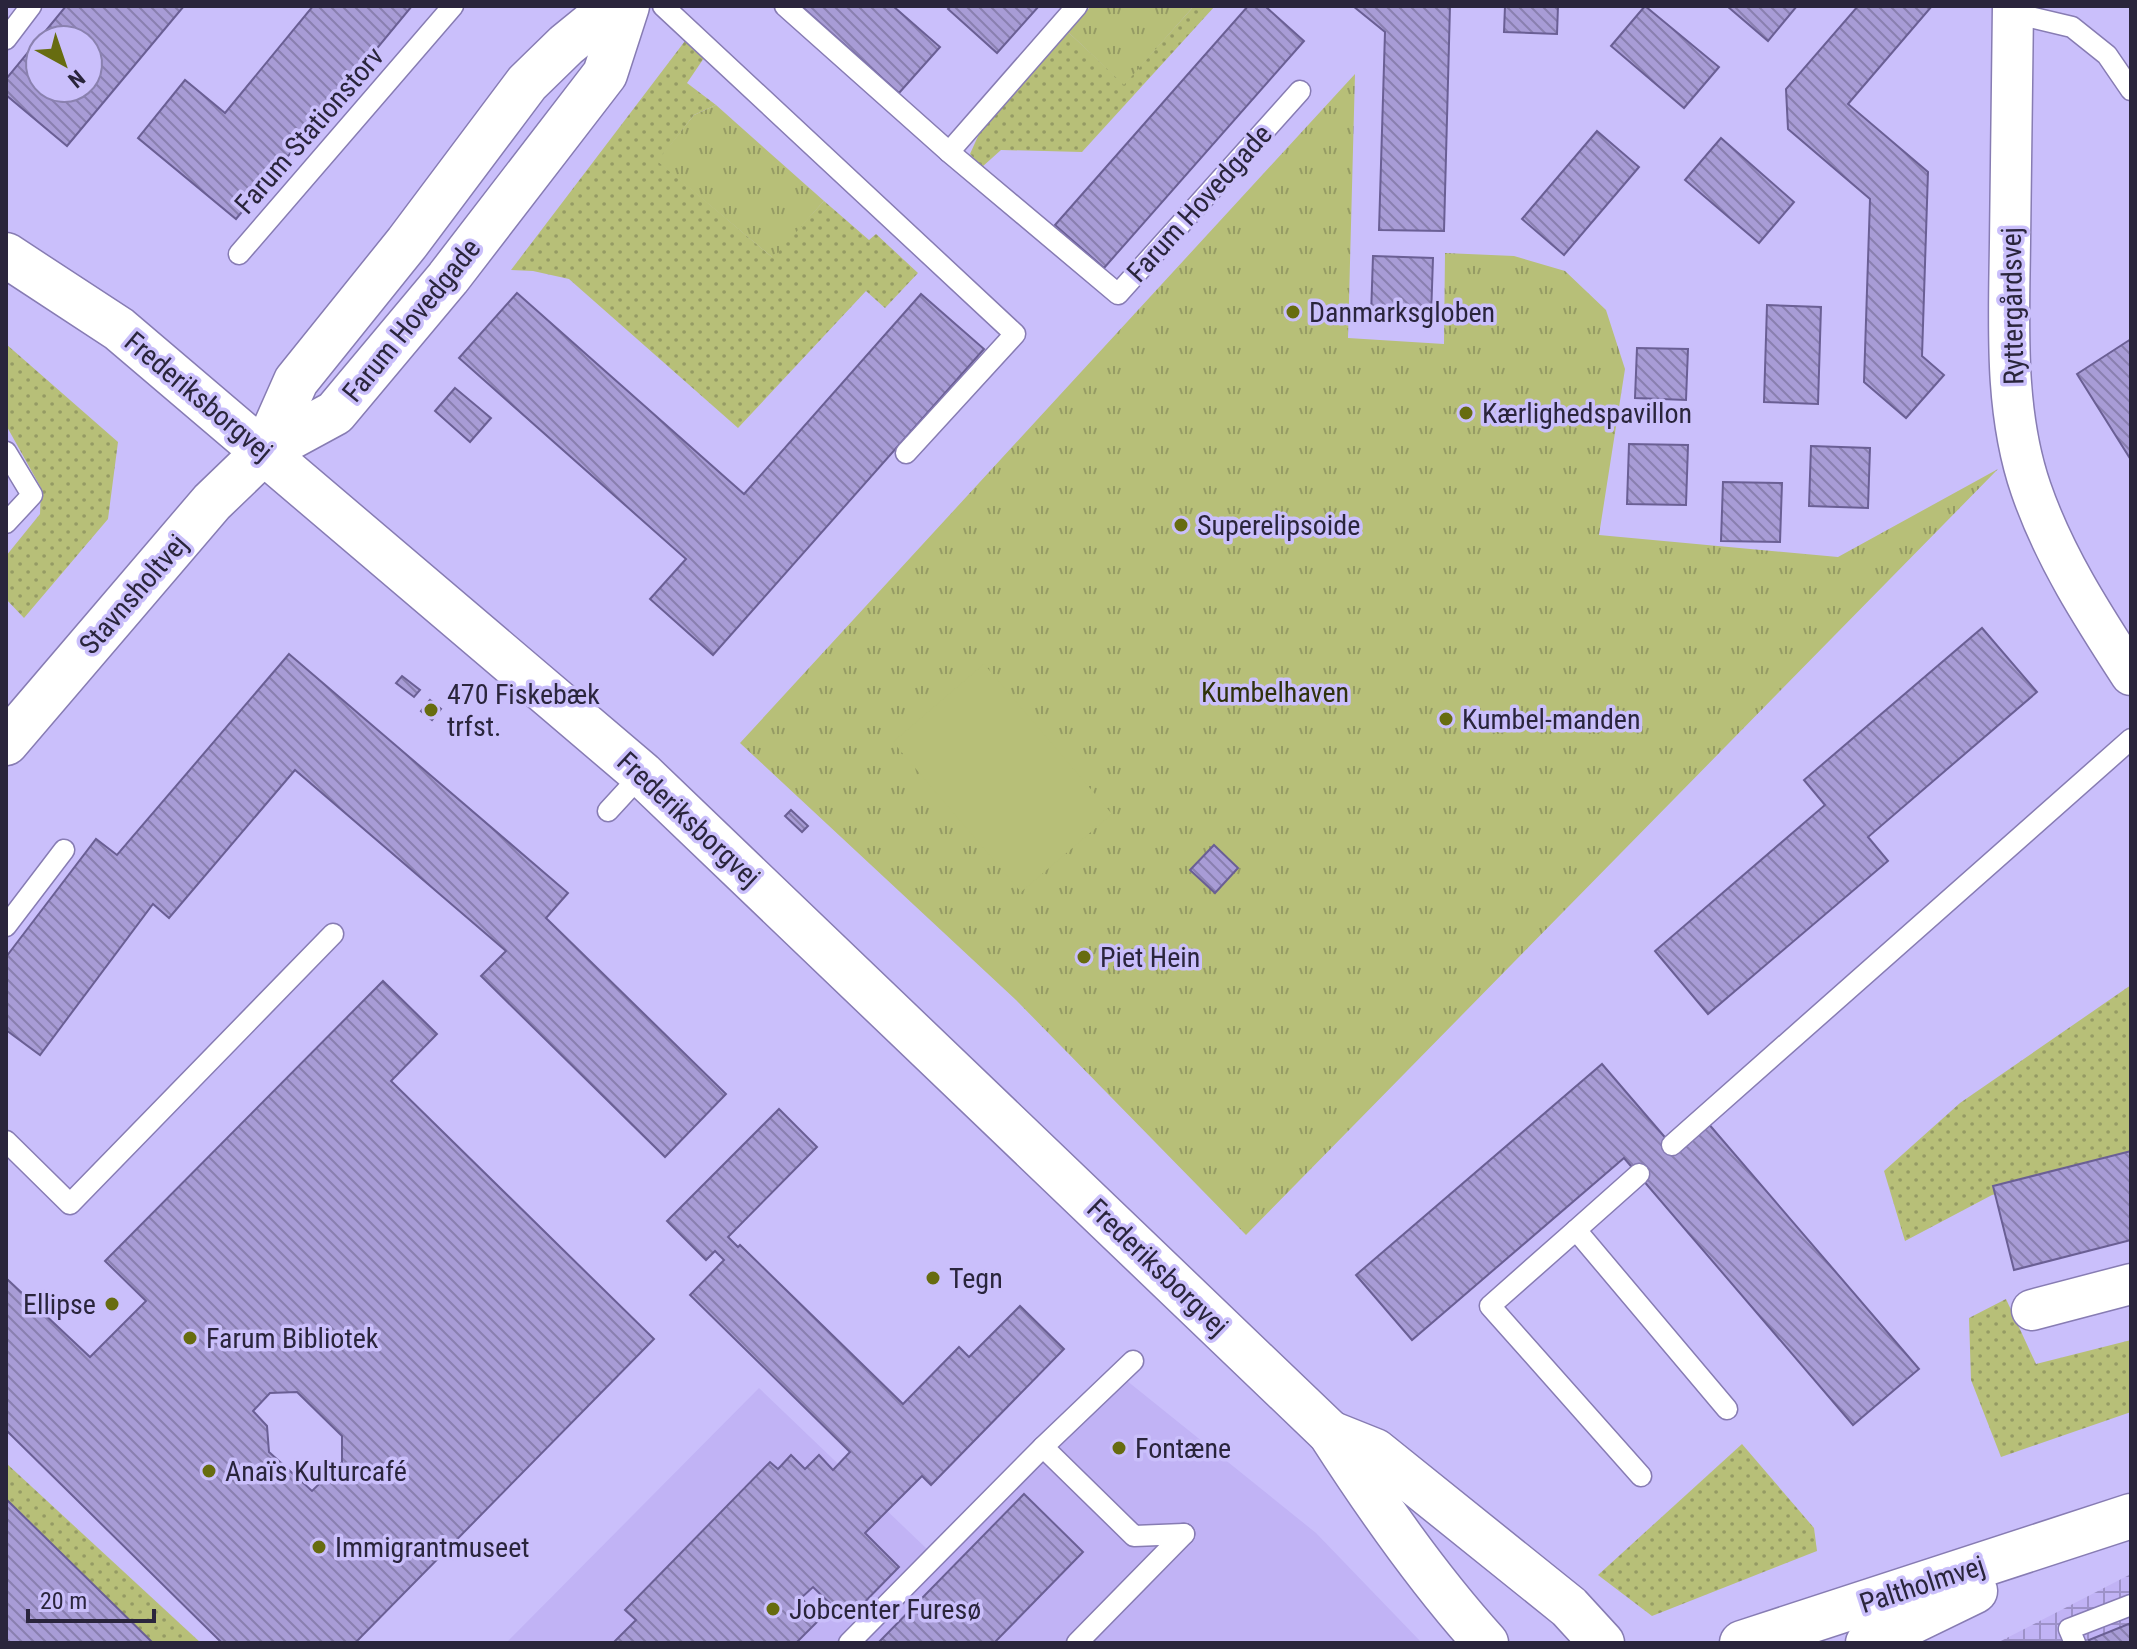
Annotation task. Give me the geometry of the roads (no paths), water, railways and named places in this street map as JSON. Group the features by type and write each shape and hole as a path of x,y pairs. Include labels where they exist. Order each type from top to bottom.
{"street":[{"name":"Farum Hovedgade","path":"265,451 296,381 407,243 527,83 566,45 614,6"},
{"name":"Farum Hovedgade","path":"265,451 335,413 448,278 605,74 627,6"},
{"name":"Ryttergårdsvej","path":"2013,10 2008,367 2020,440 2030,487 2057,552 2087,608 2131,675"},
{"name":"Frederiksborgvej","path":"6,255 119,329 642,774 1330,1433 1449,1603 1486,1643"},
{"name":"Stavnsholtvej","path":"6,743 212,502 265,451"},
{"path":"2032,1310 2131,1284"},
{"name":"Frederiksborgvej","path":"1330,1433 1375,1451 1569,1607 1602,1643"},
{"name":"Paltholmvej","path":"1742,1643 2116,1520"},
{"name":"Paltholmvej","path":"1868,1643 2063,1549 2116,1520"}],"lane":[{"path":"6,39 31,6"},
{"name":"Farum Stationstorv","path":"239,254 453,6"},
{"path":"663,6 1015,334 906,453"},
{"name":"Farum Hovedgade","path":"785,6 949,152 1118,294 1300,91"},
{"path":"949,152 1077,6"},
{"path":"2013,10 2072,27 2107,55 2131,90"},
{"path":"6,452 32,495 6,523"},
{"path":"1672,1145 2131,739"},
{"path":"608,811 642,774"},
{"path":"6,926 64,850"},
{"path":"6,1141 70,1204 333,934"},
{"path":"1639,1174 1490,1306 1641,1476"},
{"path":"1576,1230 1727,1409"},
{"path":"849,1643 1133,1361"},
{"path":"1043,1447 1134,1536 1184,1534 1077,1643"},
{"path":"2075,1643 2069,1629 2131,1605"}],"place":[{"name":"Danmarksgloben","path":"1293,312"},
{"name":"Kærlighedspavillon","path":"1466,413"},
{"name":"Superelipsoide","path":"1181,525"},
{"name":"470 Fiskebæk trfst.","path":"431,710"},
{"name":"Kumbel-manden","path":"1446,719"},
{"name":"Piet Hein","path":"1084,957"},
{"name":"Tegn","path":"933,1278"},
{"name":"Ellipse","path":"112,1304"},
{"name":"Farum Bibliotek","path":"190,1338"},
{"name":"Fontæne","path":"1119,1448"},
{"name":"Anaïs Kulturcafé","path":"209,1471"},
{"name":"Immigrantmuseet","path":"319,1547"},
{"name":"Jobcenter Furesø","path":"773,1609"}],"park label":[{"name":"Kumbelhaven","path":"1275,692"}]}
